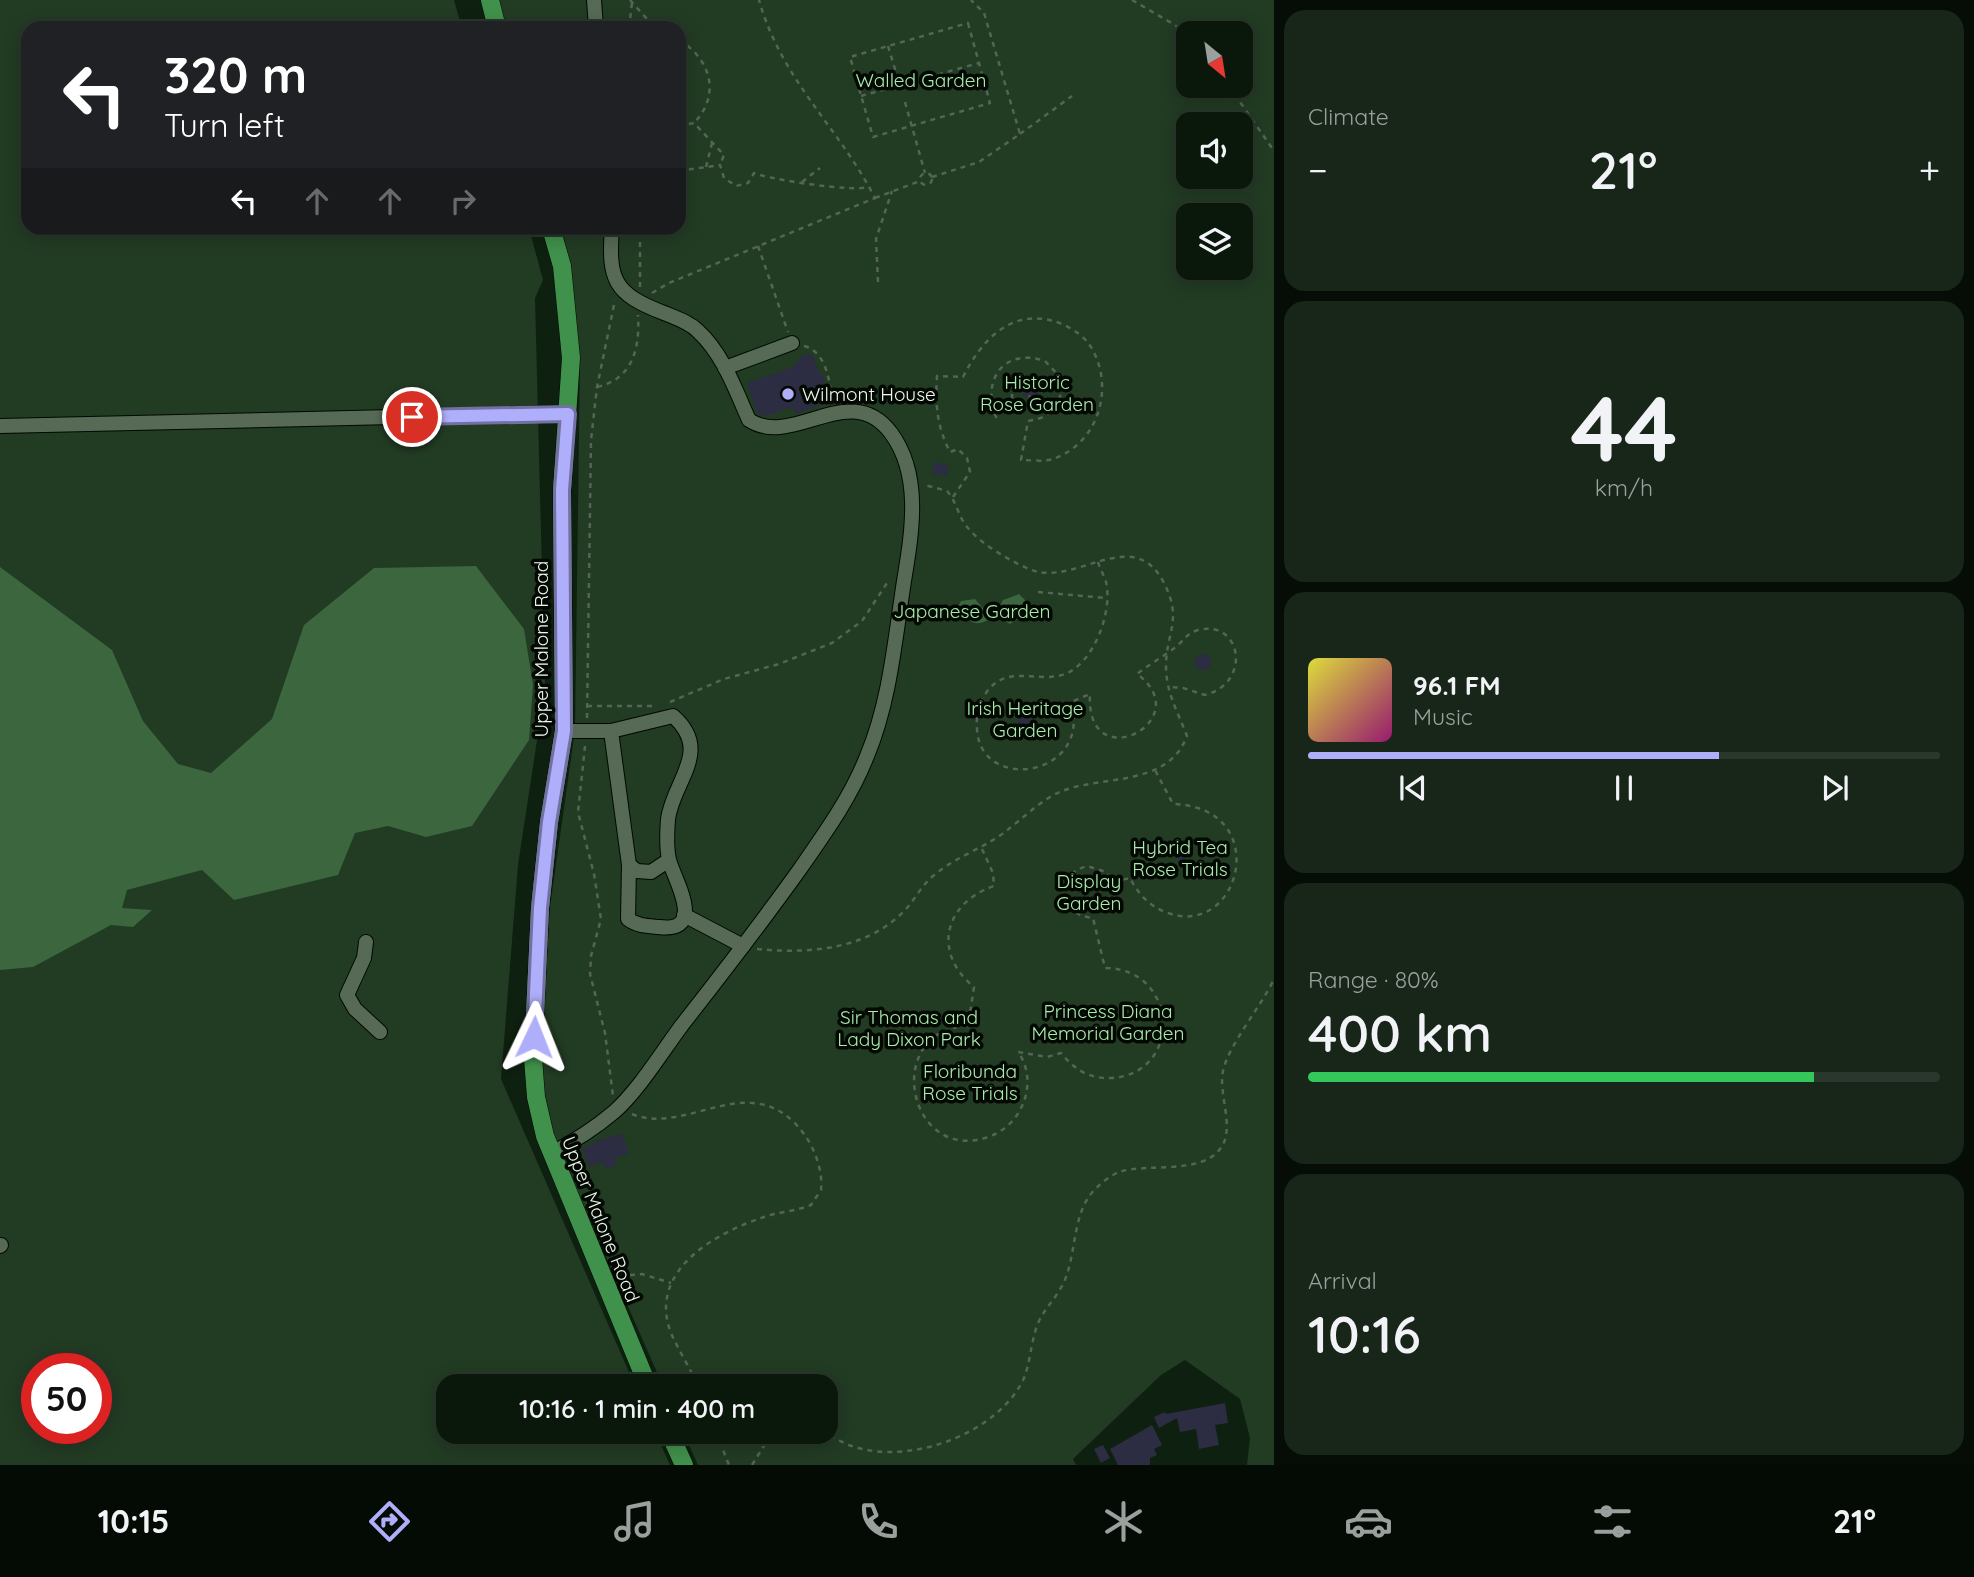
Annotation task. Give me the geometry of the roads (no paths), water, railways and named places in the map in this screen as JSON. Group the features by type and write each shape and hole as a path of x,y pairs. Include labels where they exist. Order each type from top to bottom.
{"main road":[{"path":"490,0 495,21"},
{"name":"Upper Malone Road","path":"553,235 562,266 571,358 562,501 564,731 549,822 540,908 533,1058 536,1097 552,1153 643,1374"},
{"path":"674,1444 684,1465"}],"lane":[{"path":"594,0 596,21"},
{"path":"552,1153 619,1107 743,946 829,827 868,755 888,685 906,568 913,485 909,466 890,431 877,420 859,412 834,412 785,426 757,426 749,420 710,343 695,328 640,304 619,289 614,280 610,252 611,235"},
{"path":"725,368 792,344"},
{"path":"0,426 568,414"},
{"path":"564,731 611,731 645,725 673,716 688,733 691,750 687,773 674,796 668,819 669,860 683,895 684,915 678,924 669,928 634,924 628,919 629,865 611,731"},
{"path":"629,865 638,871 651,872 669,860"},
{"path":"684,915 743,946"},
{"path":"366,942 364,958 347,995 355,1009 380,1032"}],"place":[{"name":"Wilmont House","path":"788,394"}],"park label":[{"name":"Walled Garden","path":"921,80"},
{"name":"Historic Rose Garden","path":"1037,393"},
{"name":"Japanese Garden","path":"972,611"},
{"name":"Irish Heritage Garden","path":"1025,719"},
{"name":"Hybrid Tea Rose Trials","path":"1180,858"},
{"name":"Display Garden","path":"1089,892"},
{"name":"Princess Diana Memorial Garden","path":"1108,1022"},
{"name":"Sir Thomas and Lady Dixon Park","path":"909,1028"},
{"name":"Floribunda Rose Trials","path":"970,1082"}]}
